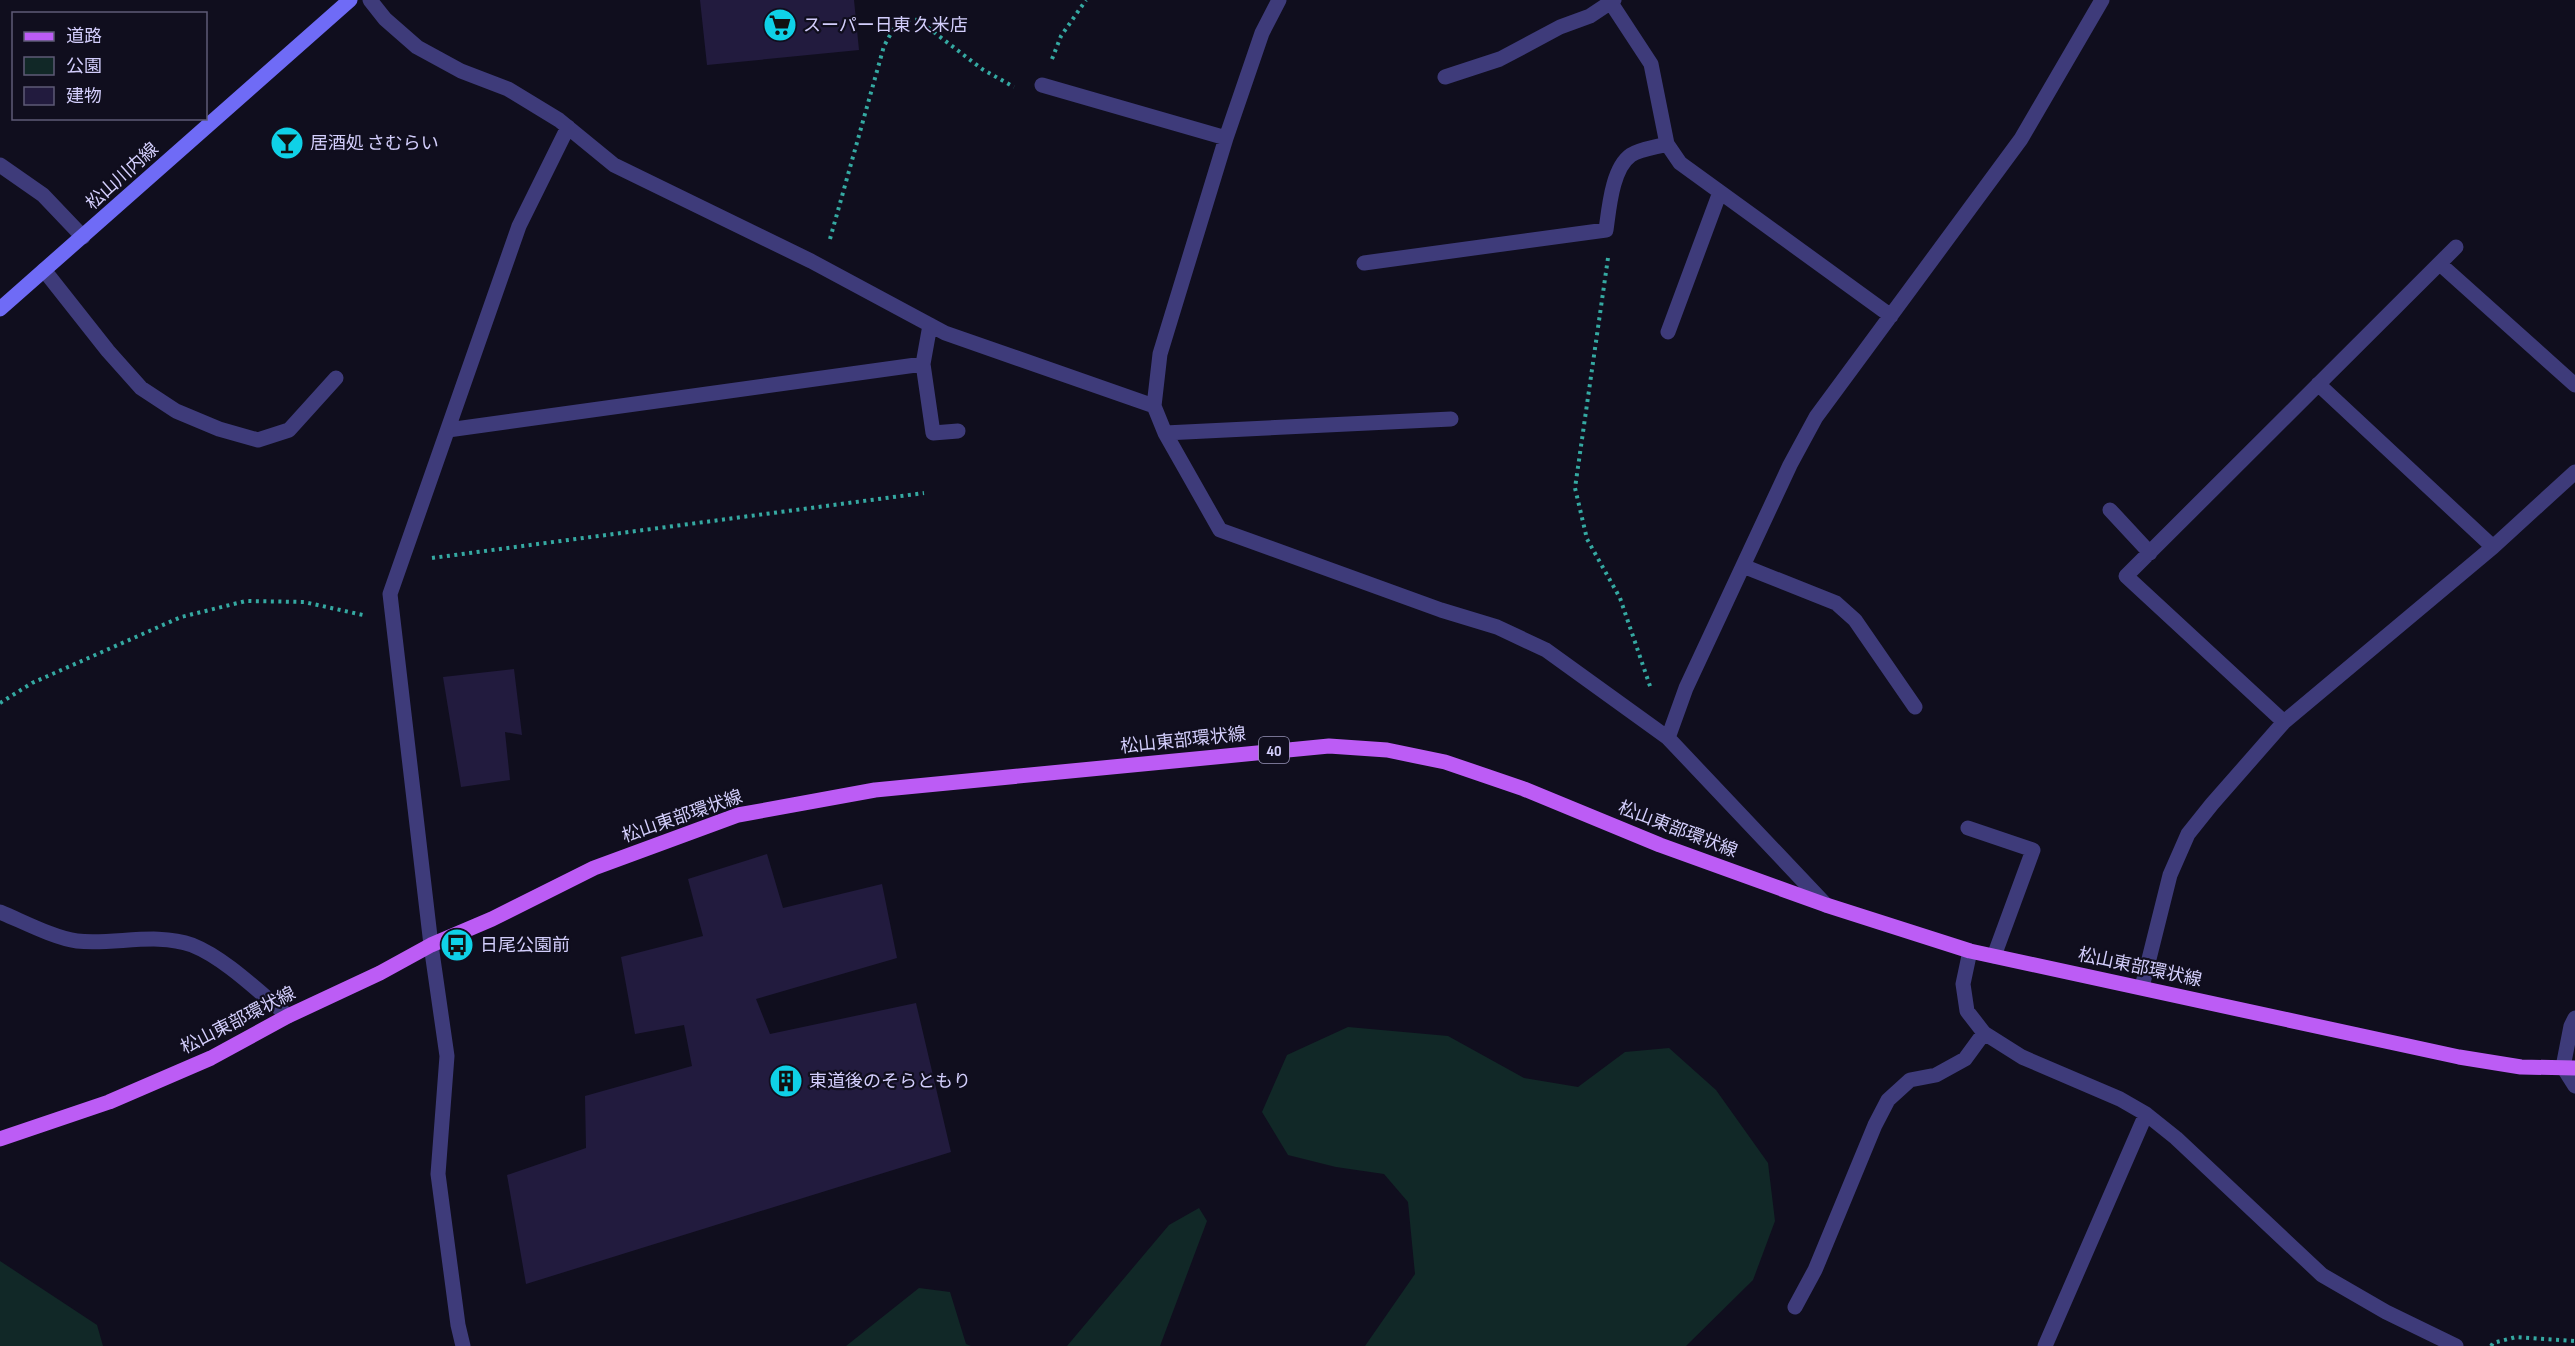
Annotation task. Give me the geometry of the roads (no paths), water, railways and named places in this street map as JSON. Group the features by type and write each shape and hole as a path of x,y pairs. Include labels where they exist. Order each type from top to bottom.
{"main road":[{"name":"松山川内線","path":"0,309 350,0"},
{"name":"松山東部環状線","path":"0,1139 109,1101 211,1058 288,1016 380,973 431,945 492,919 594,868 738,815 875,790 1329,746 1387,750 1444,762 1524,789 1660,845 1826,905 1971,951 2459,1057 2521,1066 2569,1068"}],"street":[{"path":"370,0 385,19 417,47 461,71 508,89 568,127 614,165 823,267 945,333 1154,406"},
{"path":"1280,0 1262,33 1226,138 1160,354 1154,406 1165,433 1220,530 1441,610 1497,627 1546,650 1668,738 1826,905"},
{"path":"1668,738 1686,688 1790,465 1816,417 2021,139 2103,0"},
{"path":"1445,76 1500,59 1560,27 1590,16 1612,1 1652,64 1667,144 1680,163 1892,316"},
{"path":"1042,85 1226,138"},
{"path":"463,1346 458,1325 438,1174 447,1056 431,945 390,594 519,226 568,127"},
{"path":"1364,263 1606,230 1611,193 1618,172 1631,155 1667,144"},
{"path":"2,168 43,195 83,237"},
{"path":"1668,332 1720,192"},
{"path":"2284,722 2126,576 2456,247"},
{"path":"2440,264 2575,385"},
{"path":"44,270 108,351 141,388 176,411 219,429 258,440 289,430 336,378"},
{"path":"930,325 923,364 933,433 958,431"},
{"path":"447,430 923,364"},
{"path":"2318,384 2493,547"},
{"path":"1165,433 1451,419"},
{"path":"2142,987 2170,875 2188,834 2284,722 2493,547 2575,472"},
{"path":"2110,510 2150,553"},
{"path":"1743,566 1836,603 1855,620 1915,707"},
{"path":"1968,828 2033,850 1994,956"},
{"path":"0,912 74,941 102,943 160,940 191,945 220,961 288,1016"},
{"path":"1971,951 1963,984 1965,1002 1967,1011 1984,1033 2022,1057 2120,1099 2146,1114 2176,1138 2322,1275 2386,1312 2456,1346"},
{"path":"2575,1018 2571,1026 2569,1068 2575,1086"},
{"path":"1795,1307 1815,1270 1875,1125 1888,1100 1910,1080 1936,1075 1965,1059 1984,1033"},
{"path":"2045,1346 2146,1114"}],"place":[{"name":"スーパー日東 久米店","path":"780,25"},
{"name":"居酒処 さむらい","path":"287,143"},
{"name":"日尾公園前","path":"457,945"},
{"name":"東道後のそらともり","path":"786,1081"}]}
